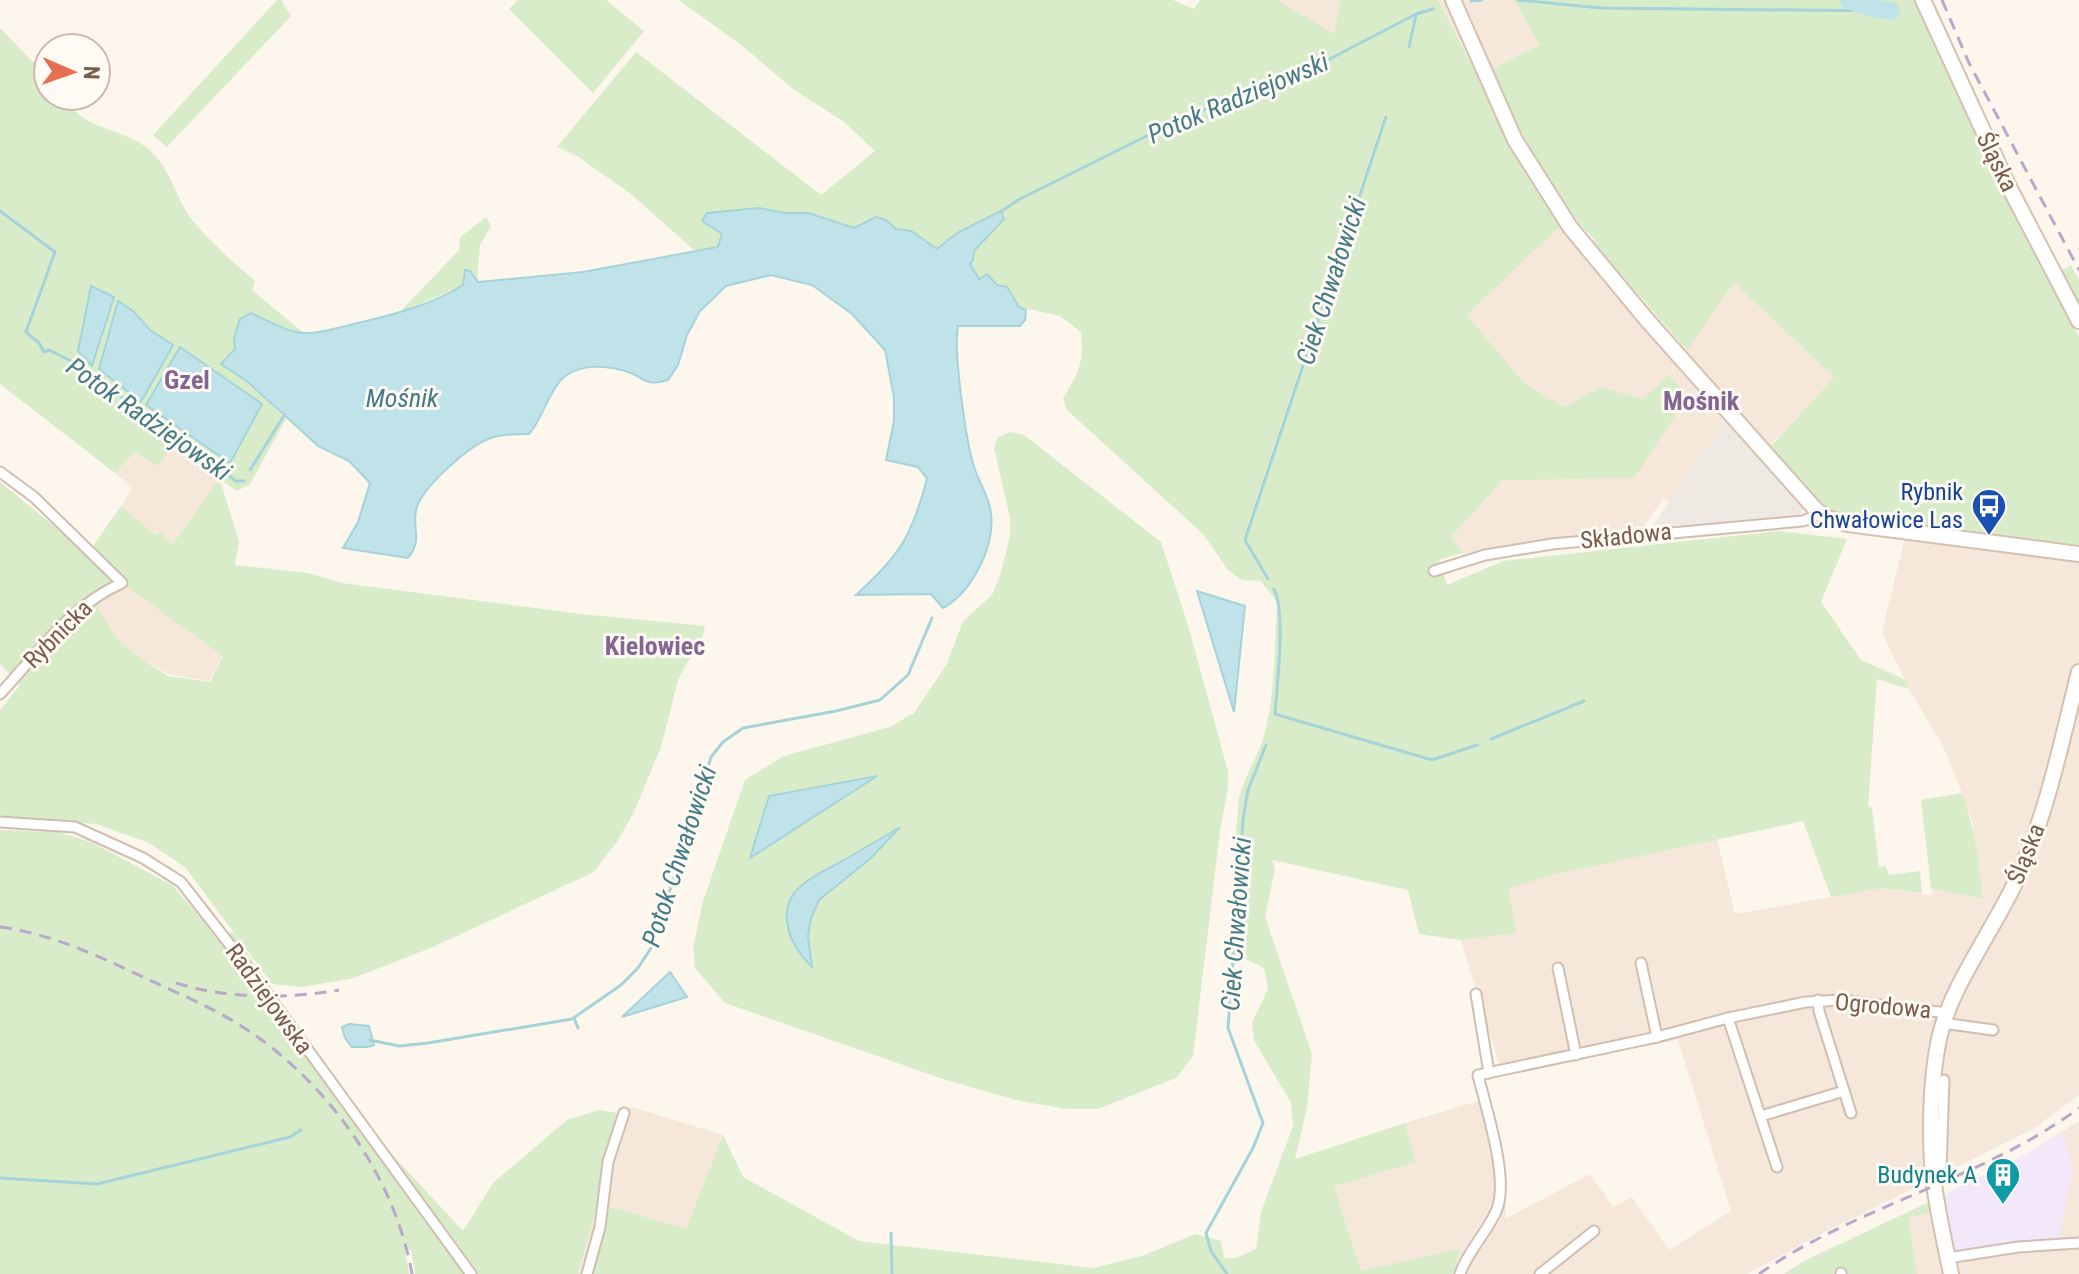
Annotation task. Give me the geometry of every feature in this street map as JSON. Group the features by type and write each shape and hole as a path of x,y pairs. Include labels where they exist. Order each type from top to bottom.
{"street":[{"path":"1453,0 1515,140 1570,227 1647,320 1820,514 1848,524 2079,554"},
{"name":"Śląska","path":"1923,0 2008,185 2079,321"},
{"name":"Rybnicka","path":"0,472 34,497 122,583 92,598 54,632 0,694"},
{"name":"Składowa","path":"1434,571 1510,550 1641,534 1803,521 1820,514"},
{"name":"Śląska","path":"1951,1274 1933,1169 1934,1071 1945,1018 2015,885 2029,851 2050,789 2079,672"},
{"name":"Radziejowska","path":"0,822 75,827 143,858 181,882 252,973 471,1274"},
{"path":"1641,963 1657,1037"},
{"path":"1558,968 1576,1055"},
{"path":"1460,1274 1467,1257 1494,1215 1500,1196 1499,1170 1478,1075 1489,1073 1476,994"},
{"name":"Ogrodowa","path":"1818,1000 1851,1113"},
{"name":"Ogrodowa","path":"1489,1073 1818,1000 1856,1001 1945,1018"},
{"path":"1728,1018 1777,1167"},
{"path":"1945,1018 1993,1030"},
{"name":"Śląska","path":"1933,1169 1941,1168 1944,1080"},
{"path":"1761,1116 1844,1091"},
{"path":"587,1274 600,1227 608,1162 624,1113"},
{"path":"1540,1274 1594,1231"},
{"path":"1948,1258 2018,1247 2079,1246"}],"shaded area":[{"path":"1277,0 1340,0 1334,35"},
{"path":"1438,0 1514,0 1540,45 1478,75"},
{"path":"1569,215 1686,350 1734,283 1834,377 1764,451 1724,425 1669,502 1663,499 1642,529 1463,553 1451,537 1503,480 1535,478 1643,399 1600,387 1565,408 1525,384 1467,315"},
{"path":"1726,421 1804,508 1800,515 1650,529"},
{"path":"175,441 219,479 173,544 159,532 157,536 121,506 133,488 115,473 137,452 158,465"},
{"path":"1908,525 2079,546 2079,1095 2033,1129 1747,1274 1454,1274 1460,1249 1361,1272 1334,1185 1416,1162 1405,1123 1478,1101 1490,1105 1506,1190 1505,1219 1590,1174 1613,1207 1632,1197 1669,1250 1731,1211 1678,1040 1502,1074 1461,940 1517,933 1507,889 1543,877 1717,839 1735,914 1882,888 1932,895 1931,888 1982,899 1972,820 1962,793 1943,746 1909,689 1882,632"},
{"path":"127,587 223,655 209,681 168,674 143,660 118,640 97,608 106,596"},
{"path":"632,1107 723,1135 686,1230 611,1207 591,1274 578,1274 597,1207 612,1128 618,1113"},
{"path":"2079,1121 2079,1274 1917,1274 1909,1218 1930,1211 1931,1201 2019,1158"},
{"path":"2063,1132 2073,1169 2058,1242 2015,1242 1951,1253 1939,1197 2019,1158"}],"green space":[{"path":"277,0 281,0 291,16 167,147 153,135"},
{"path":"518,0 606,0 644,31 593,93 509,9"},
{"path":"679,0 1173,0 1194,9 1200,0 1277,0 1334,34 1340,0 1438,0 1560,226 1467,315 1525,384 1565,407 1600,387 1643,399 1669,375 1688,396 1634,478 1503,480 1451,537 1463,553 1439,560 1447,585 1503,561 1779,531 1847,539 1821,602 1861,660 1906,680 1909,689 1877,679 1868,806 1872,808 1879,867 1886,866 1889,875 1920,871 1922,893 1882,888 1831,897 1803,821 1543,877 1508,889 1517,933 1461,940 1419,934 1408,890 1272,860 1275,869 1265,917 1312,1054 1307,1108 1295,1159 1405,1123 1416,1162 1334,1186 1361,1271 1460,1249 1454,1274 591,1274 610,1207 686,1229 723,1135 743,1177 859,1241 1093,1268 1142,1256 1195,1234 1221,1241 1224,1258 1236,1258 1256,1249 1261,1212 1293,1126 1291,1103 1254,1040 1252,1023 1268,989 1264,968 1226,954 1239,797 1262,741 1268,717 1277,602 1261,581 1242,580 1228,570 1203,534 1067,410 1063,399 1079,367 1081,332 1060,316 1019,307 1003,287 979,279 969,263 973,260 974,252 1004,219 1001,211 957,233 937,249 911,231 896,229 886,220 866,221 854,228 809,213 759,208 708,213 703,221 722,234 718,247 695,251 631,194 577,156 557,147 636,52 821,195 875,151 844,122 793,89 745,48"},
{"path":"1514,0 1915,0 1982,150 2079,337 2079,545 1892,524 1828,513 1764,451 1834,377 1734,283 1687,350 1587,236 1598,243 1550,183 1489,70 1540,45"},
{"path":"0,28 32,61 32,112 76,112 90,122 146,147 161,163 193,221 255,281 252,290 305,334 294,332 234,337 237,376 248,382 286,419 250,484 237,491 220,480 239,541 235,565 308,573 342,583 581,614 705,626 700,648 688,661 678,680 661,747 633,814 594,872 433,947 354,978 302,987 272,984 185,867 149,843 96,824 0,817 0,710 20,685 0,664 0,482 88,554 113,581 126,587 124,578 93,546 121,506 156,535 160,532 173,544 219,479 175,442 158,466 136,452 115,473 0,384","holes":["91,286 114,297 91,365 78,351","133,311 150,330 173,346 106,340","127,587 223,656 210,682 168,676 118,640 97,608 106,596"]},
{"path":"486,217 491,226 480,245 477,282 466,270 463,285 399,313 459,250 460,237"},
{"path":"2071,265 2079,280 2079,310 2059,272"},
{"path":"1010,432 1024,435 1161,542 1187,622 1228,771 1193,1056 1176,1078 1098,1109 1067,1109 1020,1101 946,1080 725,1003 695,968 693,948 703,901 745,780 784,756 890,727 914,713 947,664 963,621 992,595 1010,535 1010,518 994,448 998,437"},
{"path":"1962,793 1976,846 1982,899 1931,888 1921,800"},
{"path":"0,830 58,832 91,842 172,885 211,929 234,933 287,1013 388,1150 463,1231 493,1183 567,1120 599,1110 618,1113 578,1274 415,1274 411,1250 405,1249 409,1274 0,1274"},
{"path":"1931,1201 1931,1211 1909,1218 1917,1274 1784,1274 1804,1261"}],"water":[{"name":"Mośnik","path":"759,208 809,213 854,228 876,217 886,220 896,229 911,231 937,249 957,233 1001,211 1004,219 974,251 970,264 979,279 987,274 997,285 1007,287 1019,307 1026,310 1025,320 1020,326 958,326 957,355 964,418 974,467 990,507 991,526 985,554 972,580 954,601 943,608 931,594 856,595 884,567 902,543 927,479 918,467 886,460 894,421 894,397 885,350 852,314 812,285 771,275 726,286 700,311 687,335 678,365 668,380 652,383 605,367 586,368 568,374 556,386 529,434 501,435 486,440 456,460 426,491 416,510 416,540 408,558 343,548 358,522 370,483 349,461 318,446 248,382 221,364 235,349 234,337 240,319 251,313 297,332 325,331 436,299 463,285 465,270 470,271 478,282 583,272 718,247 722,234 702,221 707,213"},
{"path":"91,286 114,297 92,366 78,351"},
{"path":"118,301 133,311 150,330 173,345 141,402 99,369"},
{"path":"180,347 262,404 230,463 146,405"},
{"path":"1197,591 1245,606 1234,712"},
{"path":"877,776 750,858 769,796"},
{"path":"900,827 871,858 819,900 808,936 812,967 797,949 788,927 788,905 793,895 812,877"},
{"path":"670,972 687,997 622,1017"},
{"path":"349,1024 369,1026 374,1045 352,1047 342,1027"}],"waterway":[{"name":"Potok Radziejowski","path":"1471,1 1482,0"},
{"name":"Potok Radziejowski","path":"1518,0 1601,8 1887,11"},
{"name":"Potok Radziejowski","path":"1849,0 1891,11"},
{"name":"Potok Radziejowski","path":"1000,212 1020,199 1193,113 1274,88 1416,14 1433,9"},
{"name":"Ciek Chwałowicki","path":"1409,47 1416,15"},
{"name":"Ciek Chwałowicki","path":"1268,579 1245,540 1386,117"},
{"name":"Potok Radziejowski","path":"0,211 55,252 26,332 44,352 49,350 77,364 236,481 244,481"},
{"name":"Potok Radziejowski","path":"250,470 285,414"},
{"path":"1274,589 1280,614 1275,714 1432,760 1477,745"},
{"name":"Potok Chwałowicki","path":"370,1040 399,1046 428,1043 572,1019 621,985 638,968 653,945 711,757 723,742 743,728 880,700 908,675 932,618"},
{"path":"1491,739 1584,701"},
{"name":"Ciek Chwałowicki","path":"1227,1274 1211,1251 1206,1233 1253,1148 1263,1123 1228,1028 1243,820 1248,790 1266,745"},
{"path":"574,1018 578,1028"},
{"name":"Potok Chwałowicki","path":"0,1178 97,1184 290,1137 301,1130"},
{"path":"891,1233 892,1274"}],"railway":[{"path":"1942,0 1969,63 2079,270"},
{"path":"0,927 56,940 108,961 221,1014 276,1051 330,1105 374,1168 403,1238 412,1274"},
{"path":"176,983 216,992 257,996 339,990"},
{"path":"1759,1274 1837,1229 2002,1155 2079,1108"}],"place":[{"name":"Rybnik Chwałowice Las","path":"1989,537"},
{"name":"Budynek A","path":"2003,1206"}],"district":[{"name":"Gzel","path":"187,380"},
{"name":"Mośnik","path":"1701,401"},
{"name":"Kielowiec","path":"655,646"}]}
